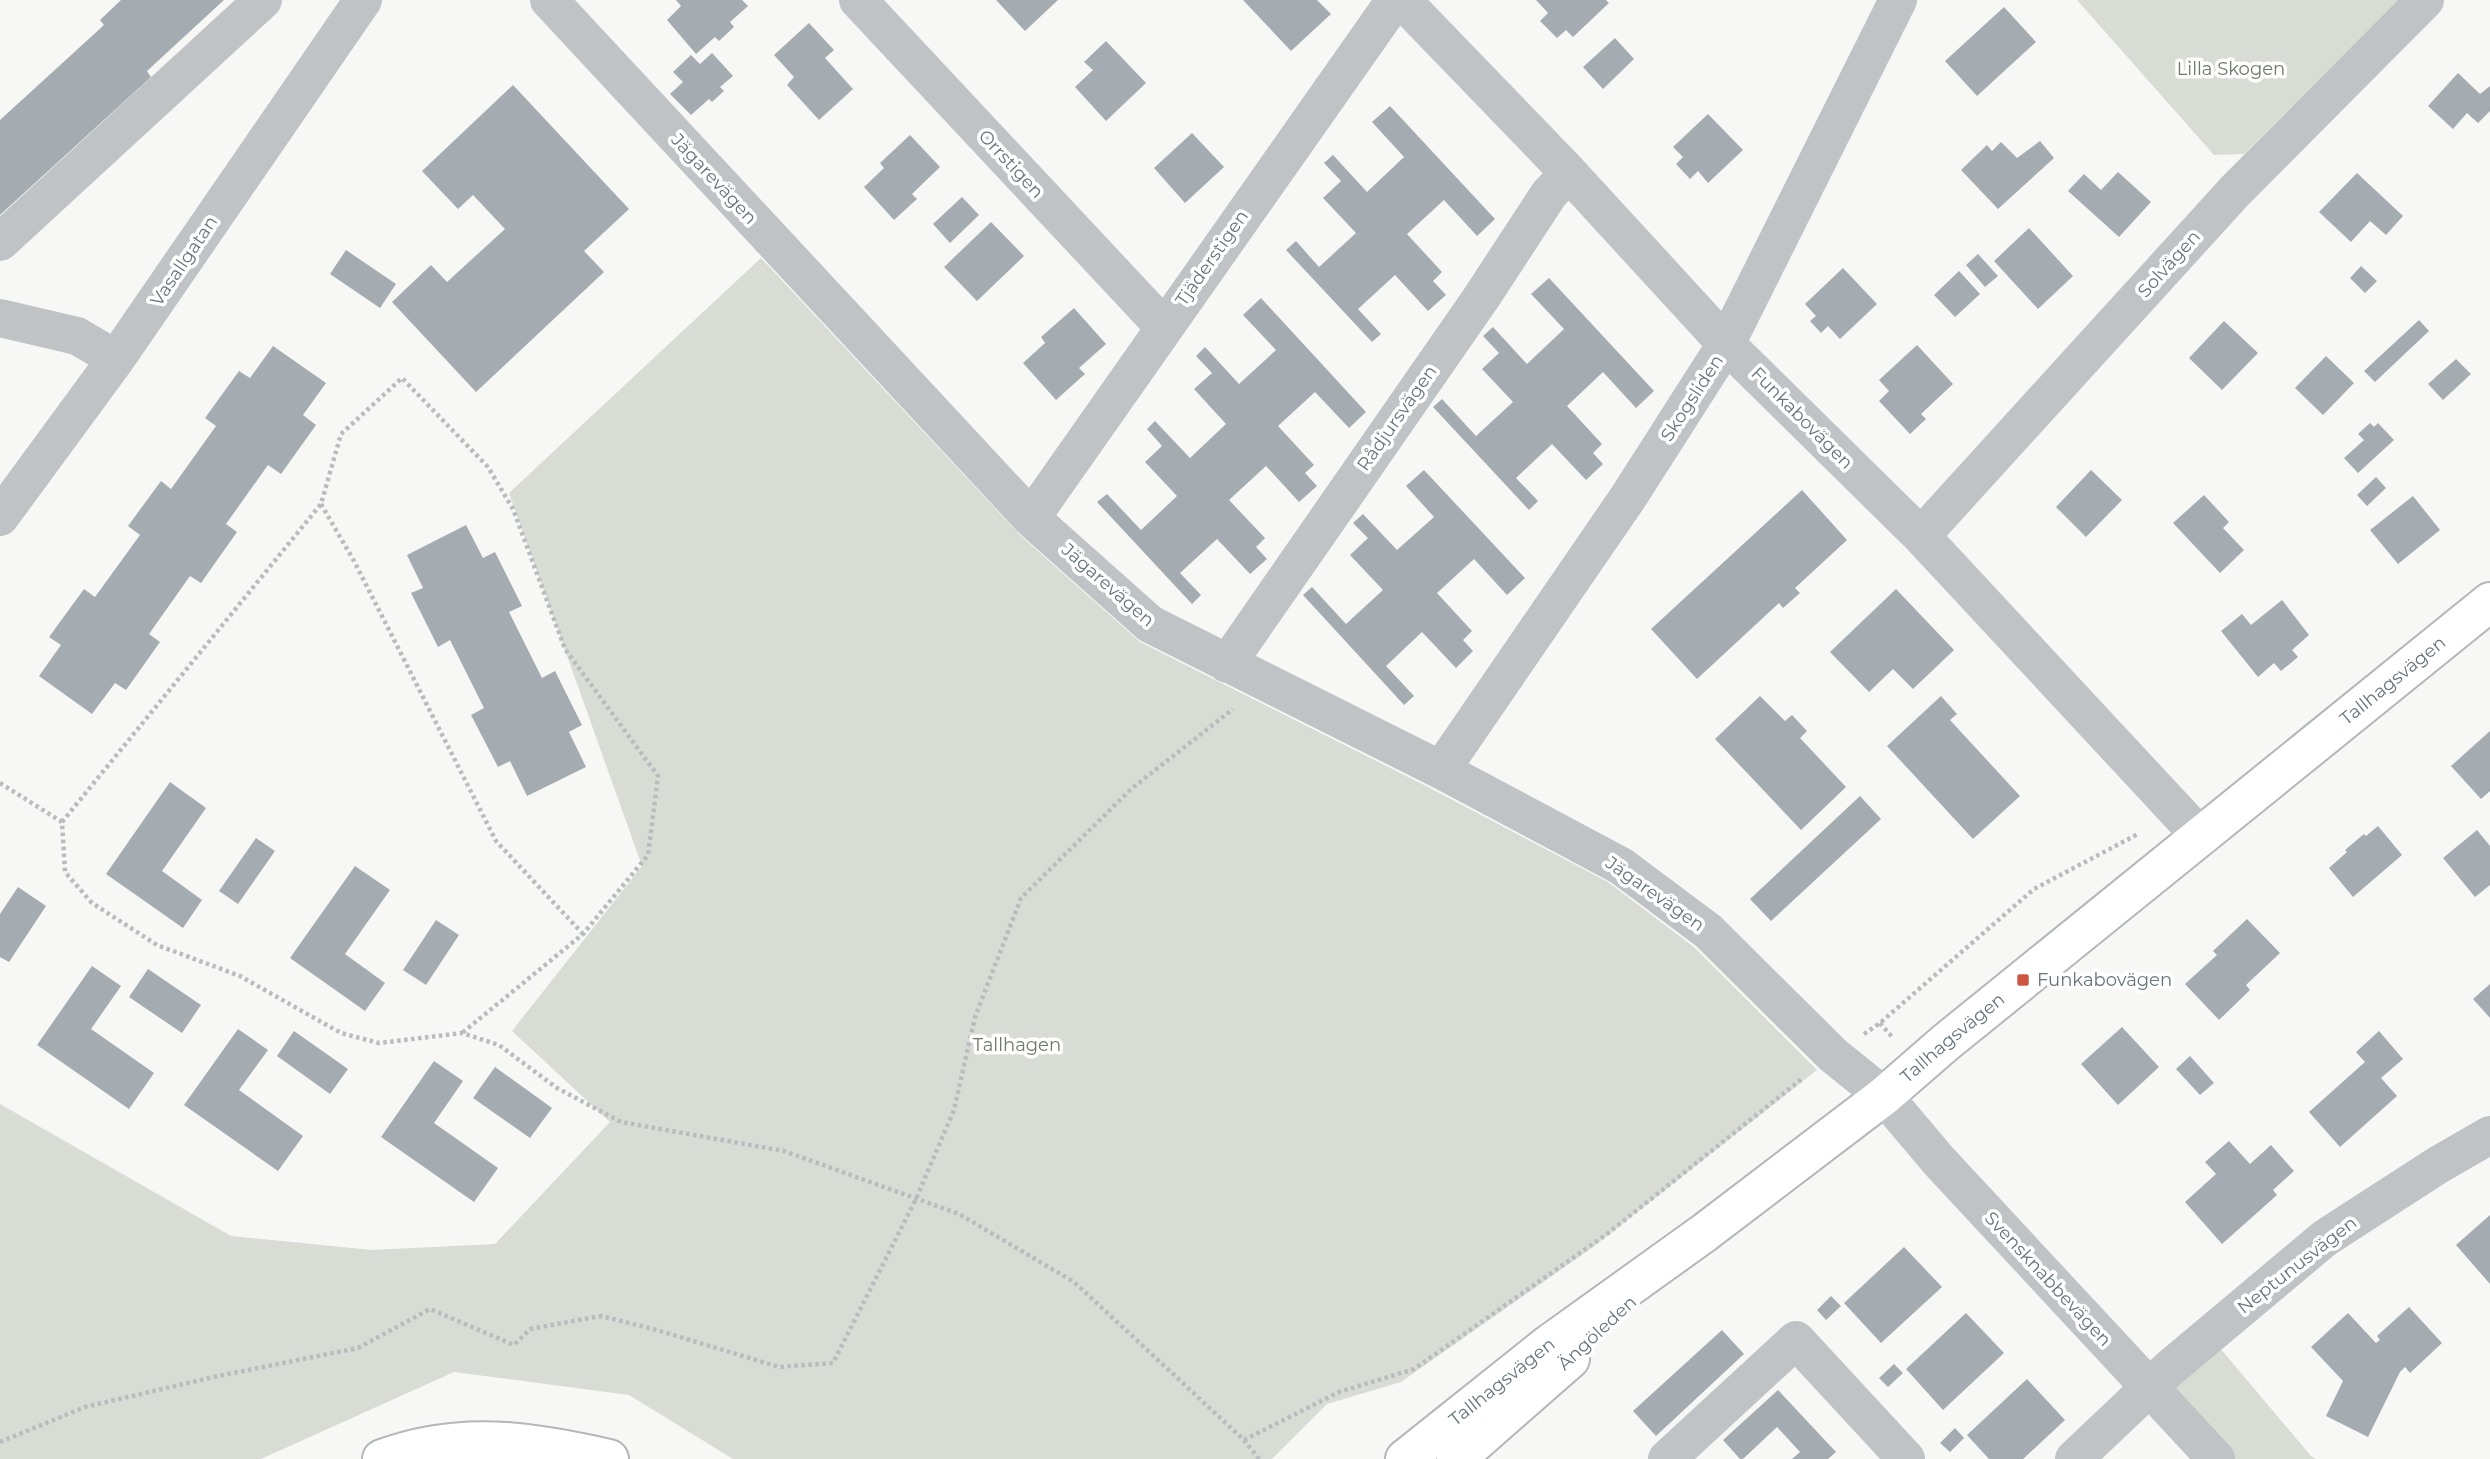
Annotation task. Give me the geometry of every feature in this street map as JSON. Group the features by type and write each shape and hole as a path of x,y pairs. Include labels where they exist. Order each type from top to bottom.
{"main road":[{"name":"Tallhagsvägen","path":"1405,1459 1548,1345 1704,1233 1884,1096 2190,825 2490,601"},
{"name":"Ängöleden","path":"1456,1459 1557,1370 1704,1233"},
{"path":"382,1459 445,1443 499,1440 555,1447 609,1459"}],"street":[{"path":"0,242 263,0"},
{"name":"Jägarevägen","path":"549,0 1031,518 1150,624 1441,770 1621,866 1709,931 1832,1055 1884,1096"},
{"name":"Orrstigen","path":"858,0 1164,327"},
{"name":"Tjäderstigen","path":"1031,518 1395,0"},
{"name":"Funkabovägen","path":"1402,0 1569,173 1727,344 1922,536 2190,825"},
{"name":"Skogsliden","path":"1441,770 1629,496 1727,344 1898,0"},
{"name":"Solvägen","path":"1922,536 2235,191 2425,0"},
{"name":"Vasallgatan","path":"0,517 116,359 348,5"},
{"name":"Rådjursvägen","path":"1227,664 1481,298 1549,194 1569,173"},
{"path":"0,318 77,336 116,359"},
{"name":"Svensknabbevägen","path":"1884,1096 1939,1161 2216,1459"},
{"name":"Neptunusvägen","path":"2074,1459 2150,1387 2325,1238 2490,1135"},
{"path":"1667,1459 1796,1340 1906,1459"}],"path":[{"path":"462,1034 583,934 648,855 658,776 565,649 513,509 488,467 402,378 341,435 321,504 62,822 65,872 92,903 158,944 240,976 341,1033 379,1043 462,1034 499,1045 558,1088 621,1122 784,1151 959,1214 1074,1282 1244,1440 1259,1459"},
{"path":"321,504 354,561 496,841 583,934"},
{"path":"0,1442 85,1407 218,1376 359,1348 430,1309 514,1345 530,1329 601,1316 779,1367 833,1363 916,1199 954,1110 975,1017 1021,898 1130,789 1266,682"},
{"path":"0,783 62,822"},
{"path":"1244,1440 1339,1392 1414,1370 1607,1234 1832,1055 1880,1023 2034,889 2190,825"}],"green space":[{"name":"Lilla Skogen","path":"2077,0 2399,0 2244,154 2214,155"},
{"name":"Tallhagen","path":"761,258 1021,536 1140,642 1428,787 1608,882 1694,947 1817,1070 1593,1247 1401,1382 1327,1404 1272,1459 733,1459 629,1395 454,1372 261,1459 0,1459 0,1104 231,1236 372,1250 495,1244 610,1122 512,1031 642,866 509,493"},
{"path":"2209,1335 2316,1459 2216,1459 2150,1387"}],"building":[{"path":"121,0 224,0 147,71 151,77 0,215 0,120 104,25 100,20"},
{"path":"676,0 742,0 748,6 730,22 734,27 719,41 715,37 696,54 667,20 681,6"},
{"path":"996,0 1058,0 1025,31"},
{"path":"1243,0 1317,0 1331,14 1291,51"},
{"path":"1536,0 1606,0 1609,3 1573,37 1566,30 1557,38 1540,21 1548,13"},
{"path":"2004,7 2036,42 1977,96 1945,61"},
{"path":"809,23 834,50 825,58 853,89 819,120 787,85 794,77 774,55"},
{"path":"1615,38 1634,59 1603,89 1583,67"},
{"path":"1106,41 1146,83 1106,121 1075,87 1093,70 1084,62"},
{"path":"712,53 733,76 720,87 724,91 712,102 709,99 691,115 670,94 683,82 673,72 691,55 700,64"},
{"path":"2458,73 2480,94 2490,86 2490,111 2478,123 2467,113 2453,129 2428,106"},
{"path":"513,85 629,209 584,251 604,272 476,392 392,302 431,265 447,282 505,229 473,195 458,209 422,171"},
{"path":"1390,106 1495,219 1477,236 1444,200 1407,234 1442,272 1433,281 1446,295 1428,311 1395,275 1358,309 1381,334 1372,342 1286,250 1296,241 1319,267 1356,233 1323,198 1341,181 1324,163 1333,155 1367,192 1404,157 1372,122"},
{"path":"1708,114 1743,150 1708,183 1698,171 1690,179 1676,164 1683,157 1673,147"},
{"path":"1192,133 1224,167 1185,203 1154,168"},
{"path":"910,135 940,167 912,194 917,199 894,220 864,187 884,168 880,163"},
{"path":"2040,141 2054,158 1998,209 1961,170 1987,145 1992,151 2001,142 2017,158"},
{"path":"2118,172 2151,202 2119,237 2068,191 2084,174 2101,190"},
{"path":"2357,173 2403,216 2386,235 2370,221 2351,242 2319,212"},
{"path":"962,197 979,215 950,243 933,224"},
{"path":"991,222 1024,256 977,301 944,267"},
{"path":"2029,228 2073,276 2038,309 1994,261"},
{"path":"346,250 396,284 380,308 330,274"},
{"path":"1978,254 1998,276 1985,287 1966,265"},
{"path":"2361,266 2377,281 2365,293 2350,278"},
{"path":"1843,268 1877,304 1840,339 1828,326 1821,333 1810,321 1816,316 1805,304"},
{"path":"1959,271 1980,294 1955,317 1934,295"},
{"path":"1549,278 1654,391 1636,408 1603,372 1567,406 1602,444 1593,453 1603,464 1586,480 1552,444 1516,478 1538,501 1529,510 1433,407 1442,399 1476,436 1513,402 1482,369 1499,353 1483,336 1493,327 1527,364 1564,329 1531,294"},
{"path":"1261,298 1366,412 1349,428 1315,392 1278,426 1314,465 1305,473 1317,486 1299,502 1266,466 1229,500 1265,538 1256,547 1267,559 1250,574 1217,539 1180,573 1201,595 1192,604 1097,502 1107,494 1141,530 1177,496 1145,462 1162,446 1147,429 1155,421 1190,458 1226,424 1194,389 1212,373 1196,356 1205,347 1239,384 1276,350 1243,315"},
{"path":"1074,308 1106,344 1079,368 1085,374 1056,400 1023,363 1045,343 1041,337"},
{"path":"2419,320 2429,331 2375,382 2364,371"},
{"path":"2224,321 2258,353 2222,390 2189,358"},
{"path":"1917,345 1953,384 1921,414 1926,419 1910,434 1879,401 1889,391 1879,380"},
{"path":"273,346 326,383 303,415 316,425 281,474 268,465 226,524 237,532 201,583 190,576 149,634 160,642 126,690 115,683 92,714 39,676 61,645 49,637 84,589 95,597 140,535 128,526 161,481 171,489 216,426 205,418 239,371 250,378"},
{"path":"2326,356 2354,383 2323,415 2295,388"},
{"path":"2456,359 2471,374 2443,400 2428,384"},
{"path":"2370,423 2374,427 2378,423 2394,440 2358,473 2344,458 2364,440 2358,434"},
{"path":"1424,470 1525,578 1507,595 1474,559 1437,593 1472,631 1463,640 1473,651 1456,668 1422,632 1386,666 1414,696 1404,705 1303,595 1312,587 1346,624 1383,590 1350,555 1368,538 1353,523 1363,514 1397,550 1434,517 1406,486"},
{"path":"2091,470 2122,500 2086,537 2056,507"},
{"path":"2376,477 2386,488 2367,506 2357,495"},
{"path":"1802,490 1847,540 1795,588 1800,593 1783,608 1779,603 1697,679 1651,629"},
{"path":"2204,495 2229,522 2223,528 2244,550 2220,573 2173,523"},
{"path":"2413,496 2440,530 2398,564 2370,530"},
{"path":"466,525 483,558 495,552 522,606 509,612 542,678 555,671 582,725 569,732 586,767 527,796 510,761 498,767 471,715 484,708 450,640 438,647 411,593 423,588 407,555"},
{"path":"1896,589 1954,650 1913,689 1893,669 1869,692 1830,652"},
{"path":"2282,600 2309,635 2292,650 2298,657 2281,671 2274,663 2258,677 2221,631 2242,614 2251,625"},
{"path":"1760,696 1785,721 1792,715 1807,731 1800,738 1846,787 1801,830 1715,739"},
{"path":"1941,696 1957,714 1950,720 2020,796 1973,839 1887,746"},
{"path":"2490,731 2490,791 2481,799 2451,766"},
{"path":"170,782 206,808 162,871 202,900 183,928 106,874"},
{"path":"1860,796 1881,819 1771,921 1750,899"},
{"path":"2378,826 2402,855 2353,897 2329,868 2347,852 2345,850"},
{"path":"2477,830 2490,846 2490,885 2475,897 2443,858"},
{"path":"256,838 275,851 238,904 219,891"},
{"path":"355,866 390,890 345,954 385,983 365,1011 290,958"},
{"path":"18,887 46,906 9,962 0,957 0,914"},
{"path":"2247,919 2280,953 2246,985 2250,990 2219,1020 2185,984 2217,955 2213,951"},
{"path":"436,920 459,935 426,985 403,970"},
{"path":"92,966 121,986 91,1029 154,1073 129,1109 37,1045"},
{"path":"148,969 201,1005 182,1033 129,997"},
{"path":"2490,984 2490,1018 2473,999"},
{"path":"2122,1027 2159,1067 2118,1105 2081,1064"},
{"path":"238,1029 268,1050 239,1090 303,1136 278,1171 184,1105"},
{"path":"294,1031 348,1069 330,1094 277,1056"},
{"path":"2379,1031 2403,1059 2381,1078 2397,1096 2340,1147 2309,1112 2365,1062 2356,1052"},
{"path":"2190,1056 2214,1083 2200,1095 2176,1069"},
{"path":"434,1061 463,1081 434,1123 498,1168 474,1202 381,1137"},
{"path":"495,1067 552,1108 530,1138 473,1098"},
{"path":"2229,1141 2250,1164 2271,1145 2294,1171 2273,1190 2277,1195 2222,1244 2185,1202 2216,1174 2205,1162"},
{"path":"2490,1215 2490,1284 2456,1245"},
{"path":"1904,1247 1942,1287 1881,1343 1844,1303"},
{"path":"1831,1296 1841,1306 1826,1320 1817,1310"},
{"path":"2409,1307 2442,1343 2410,1373 2405,1367 2400,1372 2368,1437 2326,1416 2343,1381 2311,1347 2348,1313 2376,1343 2380,1340 2377,1336"},
{"path":"1966,1313 2004,1353 1943,1410 1906,1369"},
{"path":"1722,1330 1744,1354 1656,1436 1633,1411"},
{"path":"1894,1364 1903,1373 1888,1387 1879,1378"},
{"path":"2027,1379 2065,1420 2023,1459 1989,1459 1967,1435"},
{"path":"1778,1390 1836,1452 1828,1459 1792,1459 1800,1452 1777,1427 1743,1459 1723,1440"},
{"path":"1955,1428 1964,1438 1950,1452 1940,1443"}],"place":[{"name":"Funkabovägen","path":"2023,980"}]}
